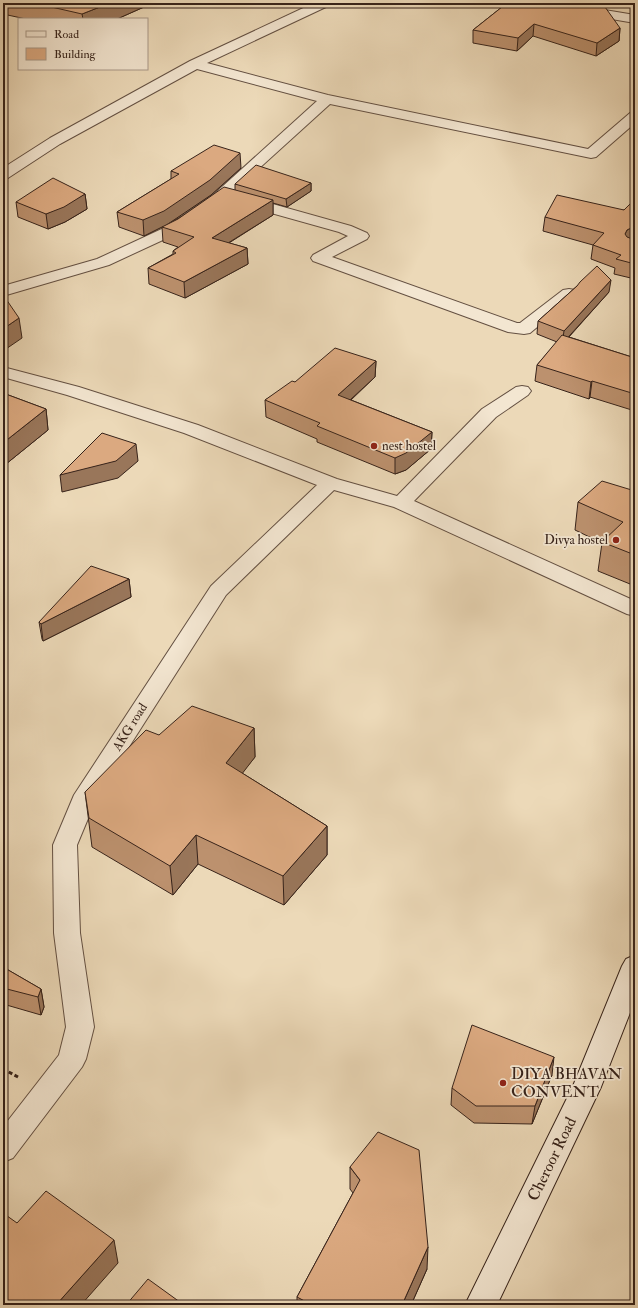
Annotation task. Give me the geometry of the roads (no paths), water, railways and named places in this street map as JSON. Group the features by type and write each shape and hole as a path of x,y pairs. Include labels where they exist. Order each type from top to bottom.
{"street":[{"path":"3,175 55,141 195,64 324,3"},
{"path":"540,3 635,19"},
{"path":"195,64 327,99 591,154 635,116"},
{"path":"3,291 103,262 172,230 222,195 327,99"},
{"path":"222,195 344,229 361,236 319,258 514,328 524,328 569,294"},
{"path":"3,372 73,391 191,429 330,483 402,503 635,609"},
{"path":"402,503 489,413 522,391"},
{"name":"AKG road","path":"3,1149 72,1059 80,1027 67,933 65,845 86,795 218,591 330,483"},
{"name":"Cheroor Road","path":"481,1305 587,1087 635,966"}],"place":[{"name":"nest hostel","path":"374,446"},
{"name":"Divya hostel","path":"616,540"},
{"name":"DIYA BHAVAN CONVENT","path":"503,1083"}]}
